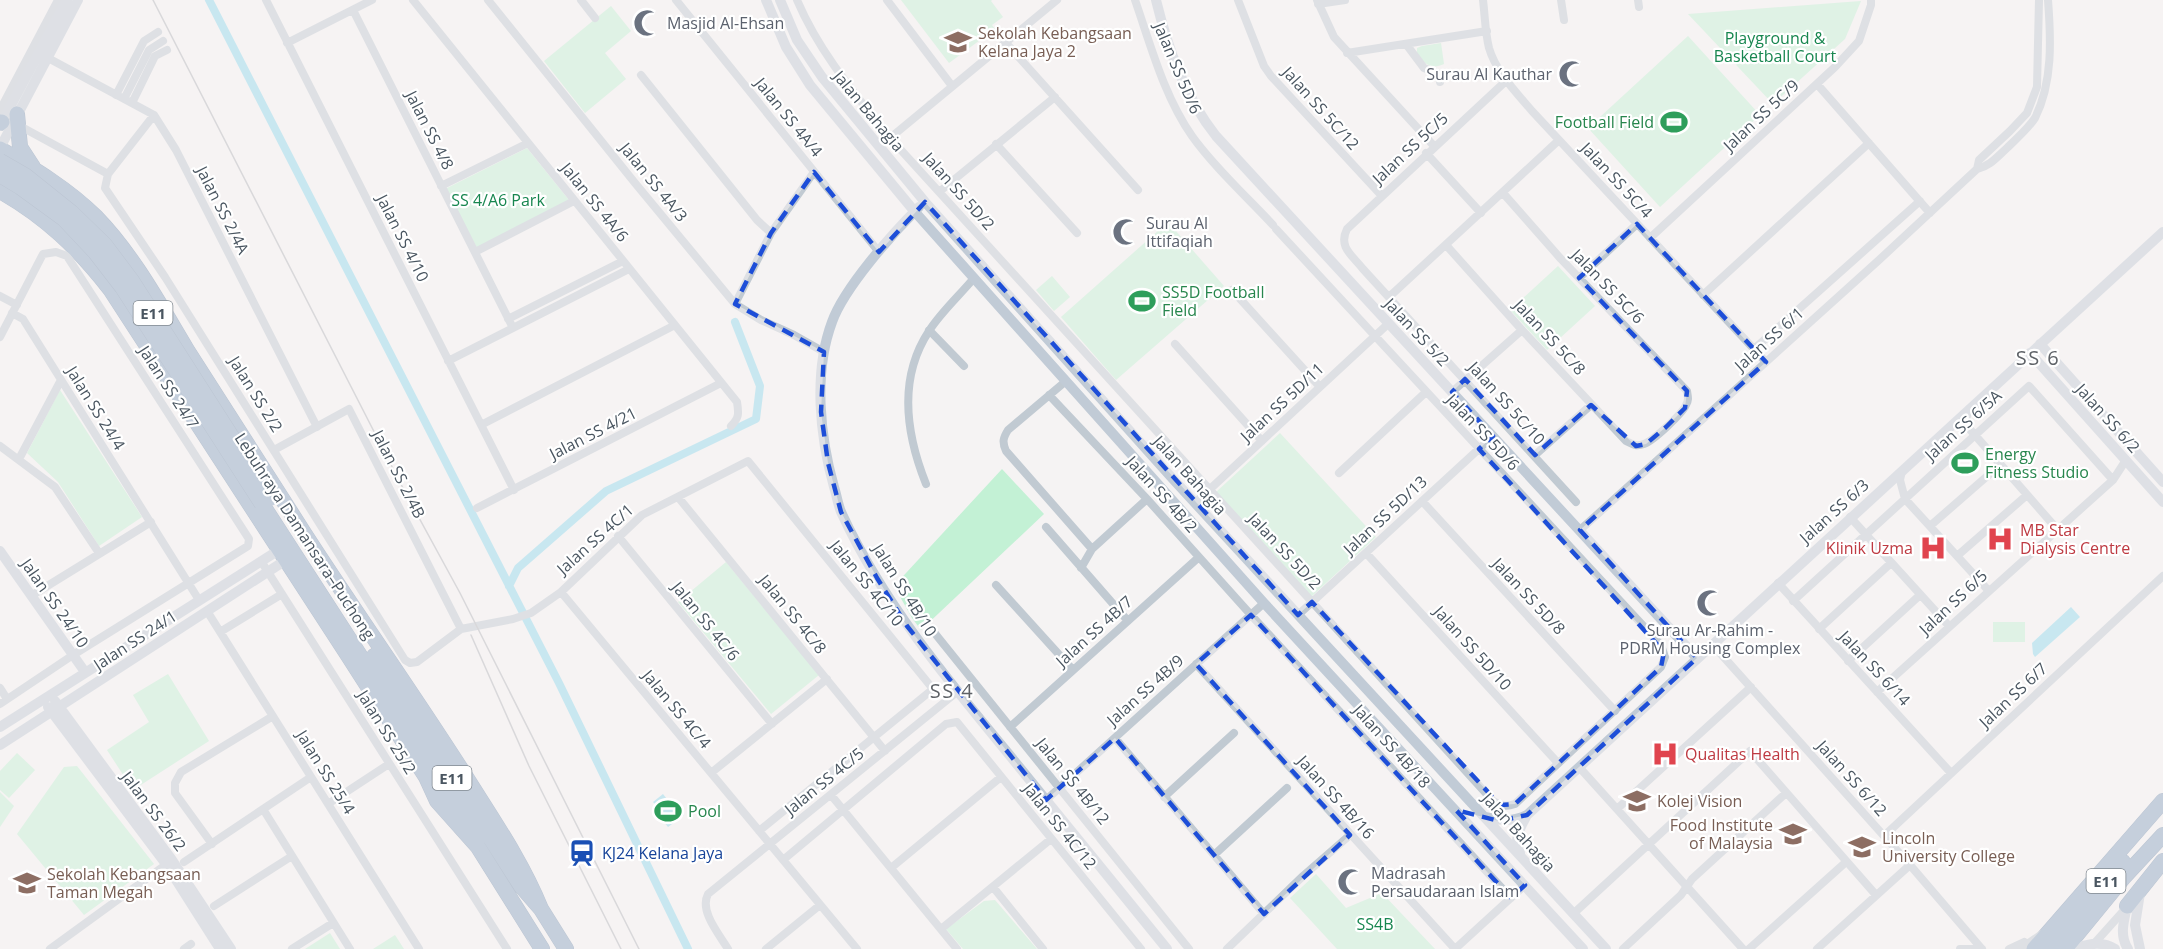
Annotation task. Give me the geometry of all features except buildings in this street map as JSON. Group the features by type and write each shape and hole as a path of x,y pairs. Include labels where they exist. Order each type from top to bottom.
{"highway":[{"path":"18,120 20,147 34,170"},
{"path":"0,149 65,190 96,218 124,252 309,542 409,688 479,797 530,879 541,909"},
{"name":"Lebuhraya Damansara–Puchong","path":"0,161 26,176 71,212 105,245 132,281 266,501 457,805 478,846 542,949"},
{"path":"7,198 14,190 17,181 26,172 34,170"},
{"name":"Lebuhraya Damansara–Puchong","path":"0,175 64,219 95,252 122,286 266,501 367,644 520,886 541,909 566,949"},
{"path":"0,191 7,198 60,232 89,262 110,289 426,777 437,801 478,846"},
{"path":"2032,945 2050,929 2163,801"},
{"name":"E11","path":"2050,949 2163,814"},
{"name":"E11","path":"2065,949 2124,877 2163,835"},
{"path":"2077,949 2163,840"},
{"path":"2127,906 2163,861"}],"street":[{"path":"0,120 58,0"},
{"path":"0,120 67,0"},
{"path":"0,149 18,120 78,0"},
{"name":"Jalan SS 4/10","path":"266,0 514,490"},
{"path":"288,43 372,0"},
{"name":"Jalan SS 4A/6","path":"413,0 737,402 738,420 731,426"},
{"name":"Jalan SS 4A/3","path":"488,0 735,304 824,352"},
{"path":"581,0 595,18"},
{"name":"Jalan Bahagia","path":"766,0 786,47 810,85 915,212 1264,603 1583,949"},
{"name":"Jalan Bahagia","path":"780,0 797,40 822,77 925,202 1230,542 1606,949"},
{"name":"Jalan SS 5D/2","path":"797,0 808,27 831,63 890,138 1493,801 1508,806 1515,804 1661,667 1665,657"},
{"path":"887,0 952,86"},
{"path":"890,138 1056,0"},
{"name":"Jalan SS 5D/6","path":"1135,0 1164,80 1183,121 1205,151 1374,337 1662,645 1665,657"},
{"name":"Jalan SS 5/2","path":"1156,0 1183,83 1202,118 1216,136 1698,658"},
{"name":"Jalan SS 5C/12","path":"1238,0 1264,66 1271,76 1381,195"},
{"path":"1345,0 1317,2 1334,37 1434,146"},
{"name":"Jalan SS 5C/4","path":"1483,0 1486,31 1493,58 1507,80 1559,140 1766,362"},
{"path":"1561,0 1564,20"},
{"name":"Jalan SS 5C/9","path":"1650,238 1817,84 1859,41 1871,0"},
{"name":"Jalan SS 6/1","path":"1977,169 1979,160 2027,113 2037,87 2039,0"},
{"name":"Jalan SS 6/1","path":"1580,530 1977,169 1987,166 2034,119 2046,90 2049,66 2048,0"},
{"name":"Jalan SS 4A/4","path":"679,1 879,252"},
{"name":"Jalan SS 4/8","path":"353,10 513,328"},
{"path":"1347,53 1486,31"},
{"path":"124,99 144,42 158,32"},
{"path":"124,99 149,50 163,41"},
{"path":"1006,43 1138,190"},
{"path":"1406,44 1424,68 1439,74 1440,82"},
{"path":"124,99 155,57 167,50"},
{"name":"Jalan SS 2/4A","path":"48,58 154,115 176,150 317,428"},
{"path":"641,75 757,220 771,233"},
{"name":"Jalan SS 5C/5","path":"1343,245 1343,236 1347,229 1507,80"},
{"path":"1817,84 1930,213"},
{"path":"939,192 1055,97"},
{"path":"18,120 108,174 154,115"},
{"path":"1389,297 1559,140"},
{"path":"441,186 528,143"},
{"path":"1703,295 1869,143"},
{"path":"996,144 1077,233"},
{"path":"1426,153 1481,213"},
{"path":"735,304 771,233 814,172"},
{"name":"Jalan SS 2/2","path":"108,174 105,188 274,450 405,660 410,663 417,662 461,628"},
{"name":"Jalan SS 5C/6","path":"1503,193 1579,278 1687,391 1688,400 1685,408 1646,444 1636,446"},
{"path":"474,252 574,201"},
{"path":"1754,349 1920,201"},
{"name":"Jalan SS 4B/10","path":"925,202 879,252 840,304 832,322 824,352 821,412 828,464 841,512 877,578 907,626 957,692 1167,949"},
{"path":"1579,278 1637,224"},
{"name":"Jalan SS 6/3","path":"1527,815 2163,232"},
{"name":"Jalan SS 5C/10","path":"1343,245 1576,502"},
{"name":"Jalan SS 5C/8","path":"1446,245 1591,405 1626,441 1636,446"},
{"name":"Jalan SS 24/7","path":"0,337 43,254 56,252 67,256 249,539 248,546 189,583"},
{"path":"508,319 623,261"},
{"path":"448,361 629,269"},
{"path":"926,484 912,438 908,400 909,379 929,330 974,278"},
{"path":"1232,290 1320,387"},
{"name":"Jalan SS 24/4","path":"0,296 23,319 199,600"},
{"name":"Jalan SS 5D/11","path":"1195,503 1389,323"},
{"path":"481,425 675,325"},
{"path":"929,330 964,366"},
{"path":"1452,392 1522,330"},
{"path":"1175,344 1262,441"},
{"name":"Jalan SS 6/2","path":"2040,344 2163,482"},
{"name":"Jalan SS 6/2","path":"2030,353 2163,502"},
{"path":"19,459 62,380"},
{"path":"1066,381 1008,430 1002,443 1006,451 1092,549"},
{"name":"Jalan SS 4/21","path":"477,508 722,384"},
{"name":"Jalan SS 6/5A","path":"1793,601 2029,386 2113,480"},
{"path":"1339,473 1426,392"},
{"name":"Jalan SS 4B/2","path":"1049,395 1147,499 1251,615"},
{"path":"1535,455 1591,405"},
{"name":"Jalan SS 2/4B","path":"274,450 349,409 461,628"},
{"path":"1969,409 1966,426 2057,529"},
{"name":"Jalan SS 5D/13","path":"1298,615 1493,436"},
{"path":"0,446 55,487 99,553"},
{"name":"Jalan SS 6/5","path":"1877,692 2113,480 2126,460"},
{"name":"Jalan SS 4C/1","path":"461,628 513,619 531,613 561,592 642,515 748,462"},
{"name":"Jalan SS 4C/10","path":"748,462 933,689 759,831"},
{"path":"1930,526 2000,465"},
{"path":"1903,469 1900,480 1905,498 1988,590"},
{"path":"1957,556 2027,495"},
{"name":"Jalan SS 4C/8","path":"678,497 885,751"},
{"path":"1081,568 1092,549 1147,499"},
{"name":"Jalan SS 5D/8","path":"1422,501 1614,711"},
{"path":"1850,517 1949,626"},
{"path":"32,596 151,522"},
{"path":"1046,527 1128,621"},
{"name":"Jalan SS 4C/6","path":"618,536 772,724"},
{"path":"1219,552 1230,542"},
{"name":"Jalan SS 24/10","path":"0,550 85,672"},
{"name":"Jalan SS 5D/10","path":"1366,553 1558,763"},
{"name":"Jalan SS 24/1","path":"0,727 261,561 282,555"},
{"name":"Jalan SS 24/1","path":"0,745 268,572 282,555"},
{"name":"Jalan SS 4B/7","path":"1010,727 1199,557"},
{"name":"Jalan SS 25/2","path":"261,561 507,949"},
{"path":"1819,630 1892,563"},
{"name":"Jalan SS 6/7","path":"1884,836 2163,576"},
{"name":"Jalan SS 24/1","path":"4,701 189,583"},
{"name":"Jalan SS 6/14","path":"1778,584 1951,773"},
{"path":"996,585 1073,670"},
{"name":"Jalan SS 4C/4","path":"561,592 857,949"},
{"path":"220,632 282,594"},
{"path":"1848,661 1920,595"},
{"name":"Jalan SS 4B/9","path":"1046,800 1264,603"},
{"name":"Jalan SS 25/4","path":"207,611 419,949"},
{"name":"Jalan SS 4B/18","path":"1251,615 1511,898"},
{"name":"Jalan SS 4B/12","path":"933,631 1189,949"},
{"name":"Jalan SS 6/12","path":"1712,644 1911,865 1982,949"},
{"name":"Jalan SS 4B/16","path":"1196,664 1455,949"},
{"path":"711,773 827,679"},
{"path":"1617,809 1751,687"},
{"path":"0,688 4,701"},
{"name":"Jalan SS 4C/5","path":"728,949 706,911 705,901 708,894 957,692"},
{"name":"Jalan SS 26/2","path":"46,696 231,949"},
{"path":"212,844 176,793 175,783 181,772 273,716"},
{"name":"Jalan SS 4C/5","path":"783,860 946,724 957,722"},
{"name":"Jalan SS 4C/12","path":"957,722 1141,949"},
{"path":"1164,797 1234,733"},
{"path":"1115,738 1264,914"},
{"path":"1413,763 1423,770 1430,768 1431,763 1423,751"},
{"path":"1573,914 1750,752 1876,895"},
{"path":"328,804 389,764"},
{"path":"1579,767 1743,949"},
{"path":"1440,792 1431,774 1438,771 1451,780"},
{"path":"184,862 311,777"},
{"path":"891,868 1001,777"},
{"path":"1214,855 1287,788"},
{"path":"1623,949 1681,896 1692,879 1786,793"},
{"path":"831,795 957,949"},
{"path":"263,809 350,949"},
{"path":"1485,817 1498,821 1512,821 1527,815"},
{"path":"1523,859 1518,849 1517,836 1527,815"},
{"path":"1227,949 1350,835"},
{"path":"941,929 1051,839"},
{"path":"214,906 292,856"},
{"path":"50,949 169,862"},
{"name":"Jalan SS 26/2","path":"169,862 220,949"},
{"path":"1749,949 1846,862"},
{"path":"1817,949 1911,865"},
{"path":"1455,949 1525,885"},
{"path":"993,887 1043,949"},
{"path":"2140,949 2135,925 2141,889"},
{"path":"766,949 820,905"},
{"path":"2092,946 2127,906"},
{"path":"2077,949 2108,945 2123,948 2123,927 2127,906"},
{"path":"292,949 333,923"},
{"path":"2009,949 2032,945"},
{"path":"2020,949 2032,945"},
{"path":"1960,949 1982,949"}],"highlighted area":[{"path":"814,172 879,252 925,202 1298,615 1312,602 1500,805 1515,804 1661,667 1664,652 1479,449 1493,436 1452,392 1465,379 1535,455 1591,405 1636,446 1646,444 1666,427 1685,408 1687,391 1579,278 1637,224 1766,362 1580,530 1697,658 1527,815 1499,821 1456,810 1525,885 1511,898 1251,615 1196,664 1350,835 1264,914 1115,738 1046,800 907,626 877,578 841,512 828,463 821,412 824,352 735,304 771,233"}],"green space":[{"name":"Sekolah Kebangsaan Kelana Jaya 2","path":"901,0 992,0 1003,17 992,25 995,29 949,63"},
{"name":"Playground & Basketball Court","path":"1861,1 1845,39 1773,104 1688,14"},
{"path":"611,6 631,31 605,53 626,79 585,113 544,61"},
{"name":"Football Field","path":"1688,36 1760,115 1660,207 1588,128"},
{"path":"1441,43 1444,64 1429,65 1417,54 1417,48"},
{"name":"SS 4/A6 Park","path":"527,148 569,200 477,248 445,189"},
{"name":"SS5D Football Field","path":"1168,222 1224,286 1116,380 1061,317"},
{"path":"1558,266 1595,306 1547,350 1510,310"},
{"path":"1052,276 1070,297 1054,311 1036,290"},
{"path":"60,390 142,517 99,546 58,482 27,453"},
{"path":"1280,433 1376,537 1311,597 1215,493"},
{"path":"1002,469 1044,514 921,630 894,586"},
{"path":"726,562 819,675 771,714 678,602"},
{"path":"1993,622 2025,622 2025,642 1993,642"},
{"path":"168,674 209,741 133,790 107,750 149,722 133,695"},
{"path":"17,753 35,770 9,798 0,790 0,771"},
{"path":"77,766 154,864 84,915 17,834 64,767"},
{"path":"0,792 14,806 0,827"},
{"name":"SS4B","path":"1316,874 1346,908 1382,893 1435,949 1337,949 1290,898"},
{"path":"995,900 1037,949 963,949 946,929 984,901"},
{"path":"330,933 340,949 305,949"},
{"path":"395,935 404,949 373,949"}],"water":[{"path":"2071,607 2080,617 2035,657 2032,643"},
{"name":"Pool","path":"663,794 677,812 680,810 684,815 668,827 664,822 667,819 653,802"}],"waterway":[{"path":"209,0 559,683 688,949"},
{"path":"509,586 518,568 606,491 756,419 760,386 735,322"}],"tram line":[{"path":"153,0 406,494 460,593 639,949"},
{"path":"471,635 529,766 621,949"}],"place":[{"name":"Masjid Al-Ehsan","path":"647,23"},
{"name":"Sekolah Kebangsaan Kelana Jaya 2","path":"958,42"},
{"name":"Surau Al Kauthar","path":"1572,74"},
{"name":"Football Field","path":"1674,122"},
{"name":"Surau Al Ittifaqiah","path":"1126,232"},
{"name":"SS5D Football Field","path":"1142,301"},
{"name":"Energy Fitness Studio","path":"1965,463"},
{"name":"MB Star Dialysis Centre","path":"2000,539"},
{"name":"Klinik Uzma","path":"1933,548"},
{"name":"Surau Ar-Rahim - PDRM Housing Complex","path":"1710,603"},
{"name":"Qualitas Health","path":"1665,754"},
{"name":"Kolej Vision","path":"1637,801"},
{"name":"Pool","path":"668,811"},
{"name":"Food Institute of Malaysia","path":"1793,834"},
{"name":"Lincoln University College","path":"1862,847"},
{"name":"KJ24 Kelana Jaya","path":"582,853"},
{"name":"Madrasah Persaudaraan Islam","path":"1351,882"},
{"name":"Sekolah Kebangsaan Taman Megah","path":"27,883"}],"district":[{"name":"SS 6","path":"2038,357"},
{"name":"SS 4","path":"952,690"}]}
